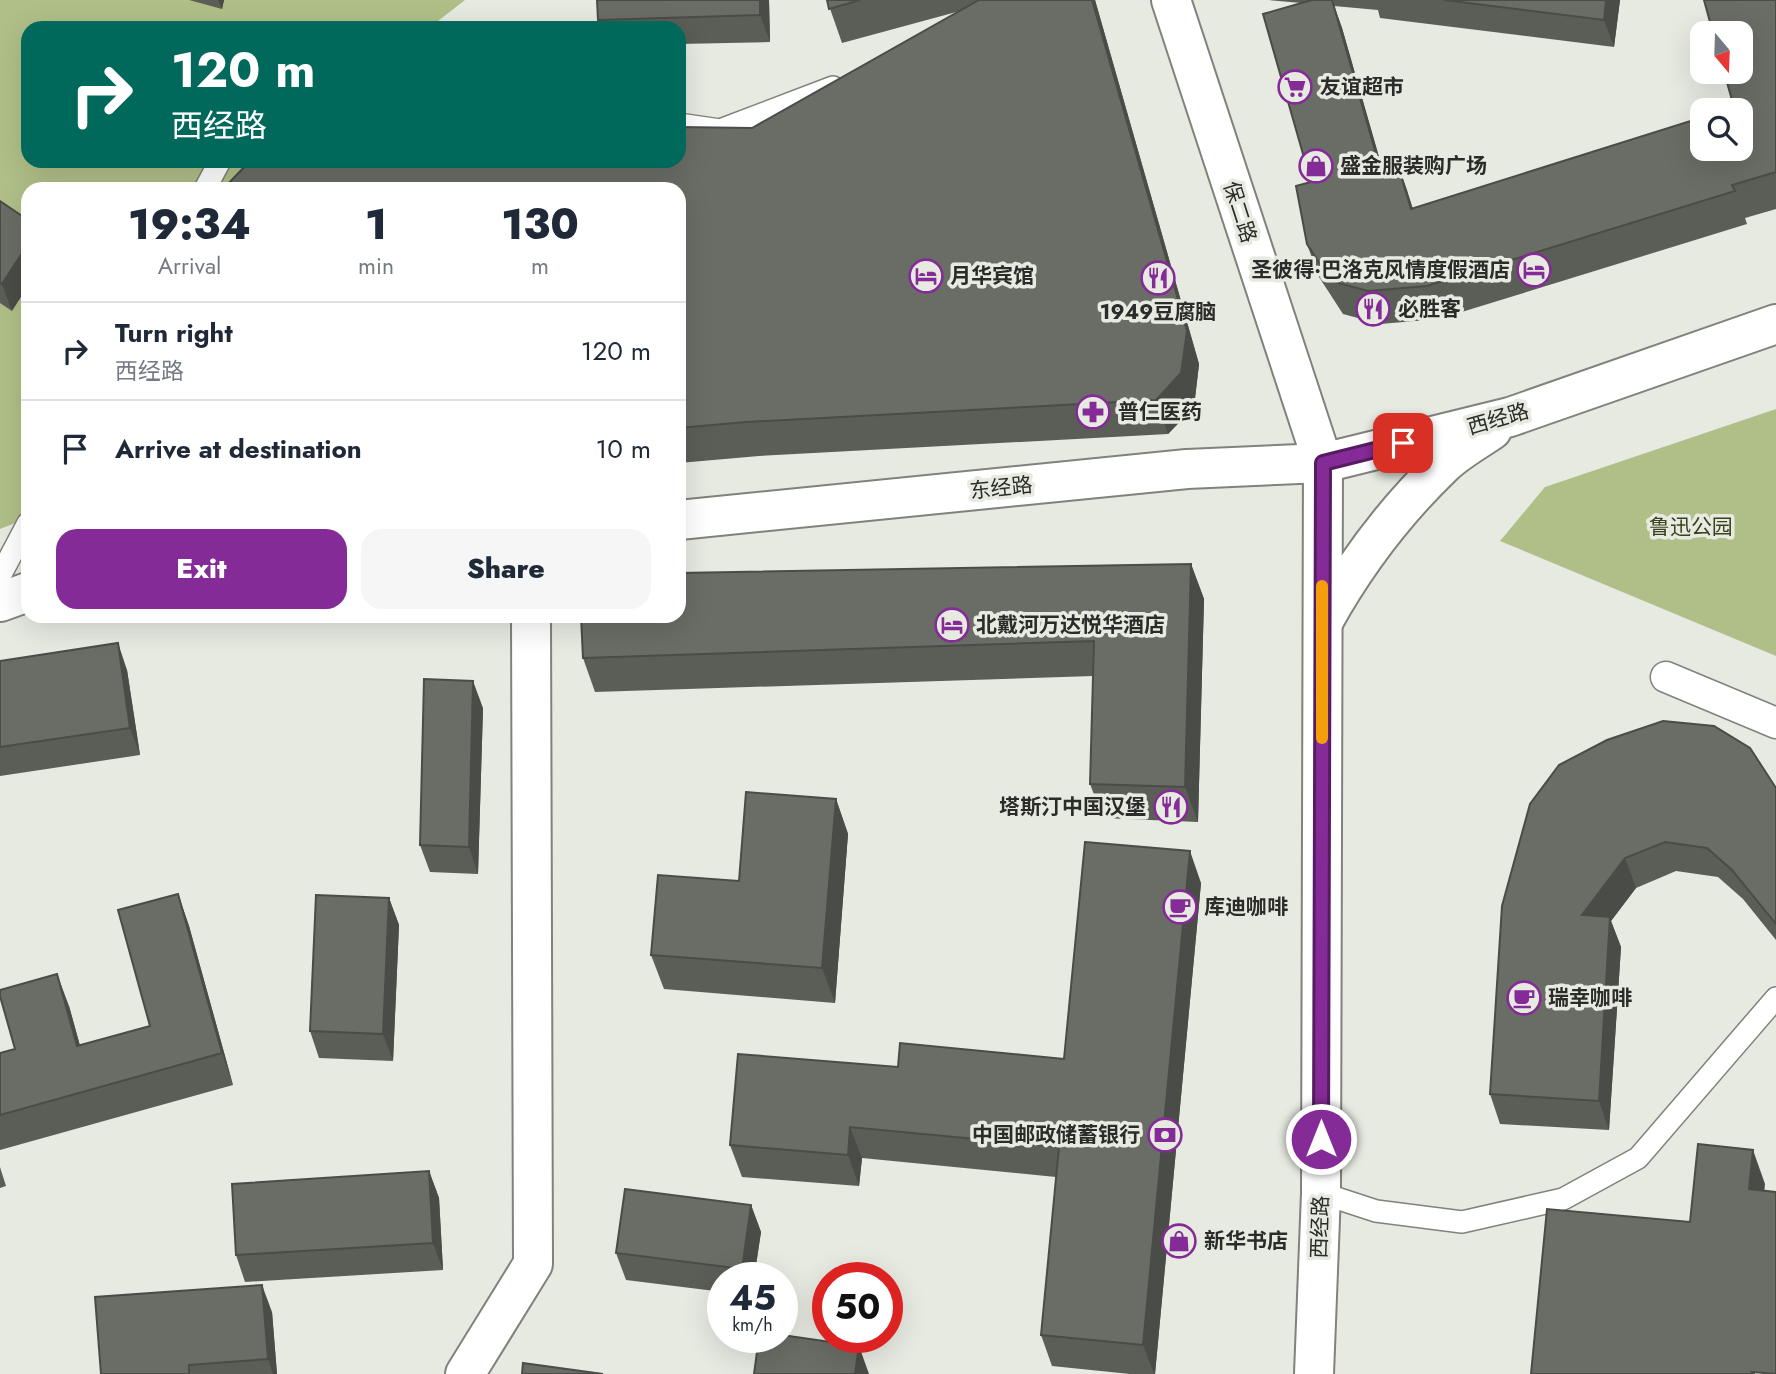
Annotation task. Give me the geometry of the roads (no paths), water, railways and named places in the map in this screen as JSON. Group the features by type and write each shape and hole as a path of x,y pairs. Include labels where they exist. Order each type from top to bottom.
{"main road":[{"name":"保二路","path":"1171,0 1323,463"},
{"name":"西经路","path":"1314,1374 1321,1193 1323,463 1510,417 1776,324"},
{"path":"1322,624 1342,587 1380,534 1445,463 1510,417"},
{"name":"东经路","path":"686,519 1187,469 1323,463"},
{"path":"0,602 21,594"},
{"path":"465,1374 533,1264 531,623"}],"street":[{"path":"1666,677 1774,725"}],"lane":[{"path":"686,125 720,130 855,79"},
{"path":"0,576 21,536"},
{"path":"1321,1193 1376,1211 1462,1222 1563,1199 1639,1158 1776,998"}],"place":[{"name":"友谊超市","path":"1295,87"},
{"name":"盛金服装购广场","path":"1316,166"},
{"name":"圣彼得·巴洛克风情度假酒店","path":"1534,270"},
{"name":"月华宾馆","path":"926,276"},
{"name":"1949豆腐脑","path":"1158,278"},
{"name":"必胜客","path":"1373,309"},
{"name":"普仁医药","path":"1093,412"},
{"name":"北戴河万达悦华酒店","path":"952,625"},
{"name":"塔斯汀中国汉堡","path":"1171,807"},
{"name":"库迪咖啡","path":"1180,907"},
{"name":"瑞幸咖啡","path":"1524,998"},
{"name":"中国邮政储蓄银行","path":"1165,1135"},
{"name":"新华书店","path":"1179,1241"}],"park label":[{"name":"鲁迅公园","path":"1691,527"}]}
